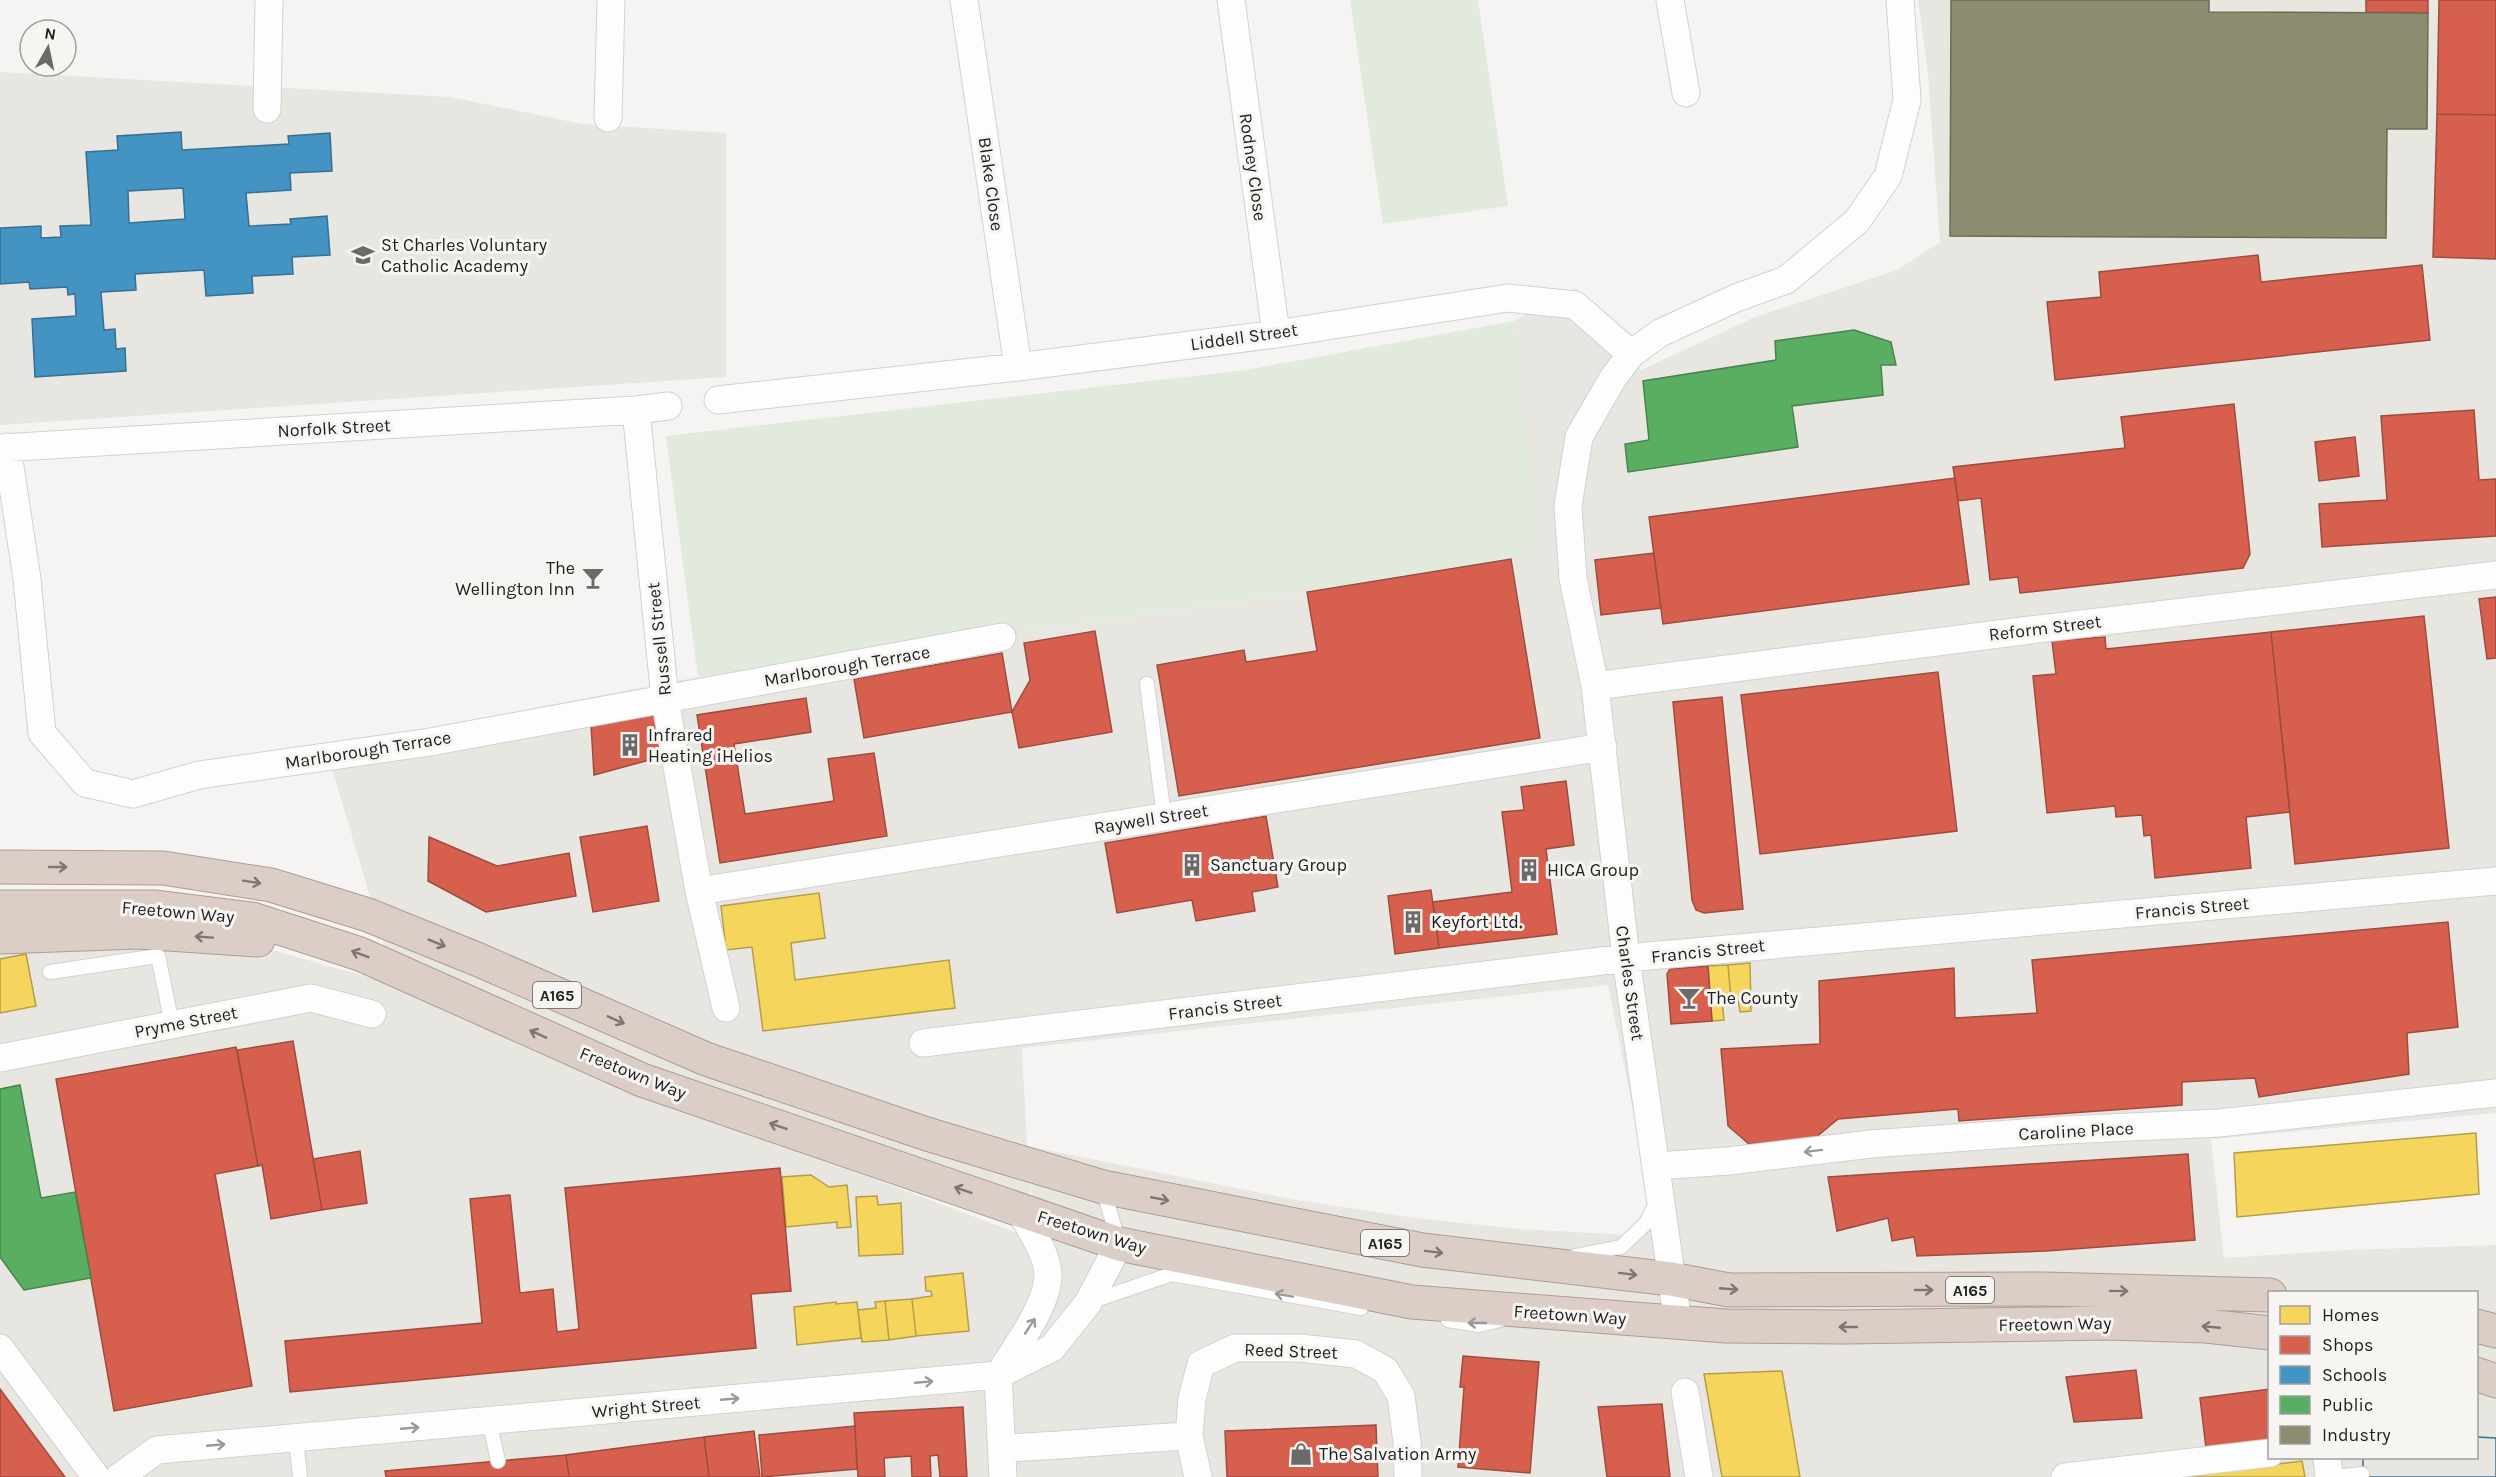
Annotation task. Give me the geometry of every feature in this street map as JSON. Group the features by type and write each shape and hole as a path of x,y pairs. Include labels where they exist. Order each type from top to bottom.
{"highway":[{"name":"Freetown Way","path":"0,867 163,868 271,885 368,915 479,960 706,1059 927,1134 1103,1187 1422,1250 1671,1279 1729,1290 2044,1289 2268,1295"},
{"name":"Freetown Way","path":"0,907 156,907 252,919 360,954 642,1080 1119,1244 1412,1302 1678,1323 1845,1328 2108,1323 2206,1326 2268,1333"},
{"path":"0,937 138,932 251,940 304,936"},
{"path":"2478,1326 2496,1331"},
{"path":"2478,1375 2496,1381"}],"street":[{"path":"267,109 269,0"},
{"path":"608,118 611,0"},
{"name":"Blake Close","path":"964,0 1017,367"},
{"name":"Rodney Close","path":"1231,0 1275,334"},
{"path":"1670,0 1686,93"},
{"name":"Charles Street","path":"1678,1323 1626,958 1595,686 1573,578 1568,506 1579,437 1613,378 1631,354 1660,333 1736,298 1786,280 1857,221 1888,176 1907,100 1900,0"},
{"name":"Liddell Street","path":"718,400 1017,367 1275,334 1508,298 1575,306 1631,354"},
{"name":"Norfolk Street","path":"3,447 636,410 668,406"},
{"name":"Russell Street","path":"636,410 665,699 699,891 726,1008"},
{"name":"Marlborough Terrace","path":"3,447 27,579 42,733 85,783 133,794 199,775 430,742 1002,638"},
{"name":"Reform Street","path":"1595,686 2030,630 2496,575"},
{"name":"Raywell Street","path":"699,891 1603,747"},
{"name":"Francis Street","path":"923,1043 1626,958 2496,881"},
{"name":"Pryme Street","path":"0,1058 310,998 372,1014"},
{"name":"Caroline Place","path":"1656,1166 1729,1161 1871,1144 2064,1130 2219,1123 2496,1093"},
{"path":"1003,1477 998,1375 1038,1314 1048,1276 1039,1244 1018,1209"},
{"name":"Wright Street","path":"119,1477 157,1450 998,1375 1052,1348 1088,1303 1119,1244"},
{"path":"0,1348 96,1477"},
{"name":"Reed Street","path":"1189,1436 1192,1399 1201,1364 1235,1348 1300,1348 1356,1354 1385,1370 1401,1396 1407,1442 1408,1477"},
{"path":"1685,1392 1699,1477"},
{"path":"1003,1448 1189,1436 1198,1477"},
{"path":"2065,1477 2268,1454"},
{"path":"2327,1459 2329,1477"}],"lane":[{"path":"1147,684 1164,817"},
{"path":"51,972 158,956 172,1024"},
{"path":"1103,1187 1119,1244"},
{"path":"1538,1264 1621,1247 1646,1223 1660,1196"},
{"path":"1088,1303 1172,1274 1382,1311 1479,1324 1534,1312"},
{"path":"489,1420 498,1461"},
{"path":"296,1438 300,1477"},
{"path":"2334,1477 2362,1474"}],"shaded area":[{"path":"1350,0 1478,0 1508,206 1383,224"},
{"path":"1918,0 2496,0 2496,1113 2211,1139 2224,1258 2347,1250 2496,1245 2496,1477 0,1477 0,938 255,945 396,985 326,748 698,677 1307,592 1510,559 1539,559 1514,321 1576,288 1641,370 1755,317 1897,270 1940,242 1928,73","holes":["1608,985 1647,1180 1645,1236 1519,1229 1415,1218 1291,1199 1027,1146 1022,1048","792,1148 1032,1230 1029,1168 1036,1240"]},
{"name":"St Charles Voluntary Catholic Academy","path":"0,72 18,73 18,78 78,76 450,97 582,124 726,133 726,377 0,425"},
{"path":"1514,321 1540,559 1510,559 1307,592 698,677 666,436 1246,370"}],"building: Homes":[{"path":"819,893 825,938 791,943 795,980 949,960 955,1008 763,1031 752,947 726,950 721,906"},
{"path":"26,954 36,1006 0,1013 0,959"},
{"path":"1750,963 1751,1011 1740,1012 1738,999 1731,1000 1728,965"},
{"path":"1728,965 1731,1000 1722,1001 1724,1020 1712,1021 1708,966"},
{"path":"2476,1133 2479,1194 2237,1217 2234,1153"},
{"path":"811,1175 829,1187 847,1185 851,1227 837,1228 837,1222 786,1227 782,1177"},
{"path":"877,1196 878,1205 901,1203 903,1254 859,1256 856,1197"},
{"path":"963,1273 969,1331 916,1336 912,1299 932,1296 931,1291 926,1291 925,1277"},
{"path":"912,1299 916,1336 889,1340 885,1301"},
{"path":"885,1301 889,1340 862,1342 858,1310 876,1308 875,1302"},
{"path":"836,1302 836,1304 857,1302 861,1338 797,1345 794,1307"},
{"path":"1782,1371 1800,1477 1722,1477 1704,1374"},
{"path":"2302,1461 2305,1477 2168,1477"}],"building: Shops":[{"path":"2366,0 2428,0 2428,13 2366,12"},
{"path":"2439,0 2496,0 2496,115 2437,114"},
{"path":"2437,114 2496,115 2496,259 2433,257"},
{"path":"2258,255 2261,282 2422,265 2430,340 2055,380 2047,302 2101,297 2099,272"},
{"path":"2234,404 2250,554 2243,568 2020,593 2018,577 1990,580 1981,498 1958,501 1953,467 2125,448 2121,417"},
{"path":"2474,410 2479,480 2496,479 2496,536 2322,547 2319,504 2387,500 2381,416"},
{"path":"2355,437 2359,476 2319,481 2315,442"},
{"path":"1955,478 1969,584 1663,624 1649,517"},
{"path":"1654,553 1661,608 1601,615 1595,560"},
{"path":"1511,559 1540,738 1179,796 1157,665 1244,650 1246,662 1317,651 1307,592"},
{"path":"2496,597 2496,658 2487,659 2479,599"},
{"path":"2424,616 2449,848 2295,864 2271,632"},
{"path":"1095,631 1112,732 1019,748 1012,712 1030,680 1024,643"},
{"path":"2271,632 2290,812 2246,817 2251,868 2155,878 2151,835 2144,836 2142,815 2116,817 2115,806 2047,813 2033,676 2056,674 2052,641 2105,637 2106,649"},
{"path":"1002,653 1012,712 864,738 854,679"},
{"path":"1938,672 1957,831 1760,854 1741,695"},
{"path":"1722,697 1743,909 1704,913 1696,910 1692,900 1673,702"},
{"path":"806,698 811,732 734,744 745,814 834,801 828,759 874,753 887,836 720,863 697,715"},
{"name":"Infrared Heating iHelios","path":"656,708 668,755 594,775 591,724"},
{"name":"HICA Group","path":"1566,781 1574,845 1546,849 1557,934 1439,948 1433,902 1512,892 1502,812 1524,810 1521,787"},
{"name":"Sanctuary Group","path":"1266,816 1278,887 1252,892 1255,911 1196,921 1192,900 1117,913 1105,843"},
{"path":"647,826 659,901 593,912 580,837"},
{"path":"429,837 497,866 569,853 576,896 486,912 428,881"},
{"name":"Keyfort Ltd.","path":"1431,890 1439,948 1395,954 1388,896"},
{"path":"2448,922 2458,1027 2407,1033 2409,1074 2259,1097 2255,1078 2182,1082 2182,1105 1959,1121 1958,1109 1838,1119 1815,1138 1749,1144 1728,1126 1721,1049 1820,1044 1819,981 1954,968 1955,1018 2037,1013 2032,960"},
{"name":"The County","path":"1708,966 1712,1021 1671,1024 1667,974 1670,969"},
{"path":"293,1041 322,1210 271,1219 262,1165 258,1166 237,1050"},
{"path":"236,1047 258,1166 215,1174 252,1386 114,1411 56,1079"},
{"path":"360,1151 367,1203 322,1210 313,1159"},
{"path":"2188,1154 2195,1240 2046,1251 1917,1256 1914,1237 1892,1241 1888,1218 1837,1231 1828,1177"},
{"path":"780,1168 791,1291 751,1294 756,1348 290,1392 285,1341 482,1323 470,1199 510,1195 520,1293 553,1289 557,1332 579,1329 565,1188"},
{"path":"1463,1356 1539,1362 1530,1473 1458,1467 1464,1387 1460,1387"},
{"path":"2136,1370 2142,1418 2074,1422 2066,1377"},
{"path":"0,1389 65,1477 0,1477"},
{"path":"2268,1389 2268,1440 2206,1448 2200,1398"},
{"path":"1662,1404 1670,1477 1607,1477 1598,1407"},
{"path":"963,1407 967,1477 940,1477 938,1455 930,1456 931,1477 912,1477 911,1456 884,1458 885,1477 858,1477 854,1413"},
{"name":"The Salvation Army","path":"1376,1425 1378,1477 1227,1477 1225,1431"},
{"path":"855,1426 857,1469 762,1477 759,1435"},
{"path":"754,1431 760,1477 709,1477 704,1437"},
{"path":"704,1437 709,1477 569,1477 566,1455"},
{"path":"566,1455 569,1477 386,1477 385,1471"}],"building: Schools":[{"path":"181,132 182,150 289,144 288,136 330,133 332,171 290,173 291,190 246,193 249,226 291,224 290,219 327,216 330,255 292,257 293,274 252,276 253,293 206,296 204,270 135,274 136,290 101,292 104,330 115,329 116,349 125,348 126,371 35,377 32,319 76,316 75,294 68,295 67,287 30,289 29,282 0,284 0,228 41,226 41,238 61,237 60,226 91,225 86,152 118,150 117,136","holes":["183,188 185,219 129,223 128,191"]},
{"path":"2478,1437 2496,1438 2496,1477 2363,1477 2363,1459 2478,1459"},
{"path":"2478,1437 2496,1438 2496,1477 2363,1477 2363,1459 2478,1459"}],"building: Public":[{"path":"1854,330 1891,342 1896,365 1881,365 1883,395 1792,406 1798,447 1628,472 1625,444 1649,440 1643,381 1776,360 1775,341"},
{"path":"20,1085 41,1198 75,1192 91,1278 24,1290 0,1257 0,1089"}],"building: Industry":[{"path":"1951,0 2209,0 2209,12 2428,13 2427,129 2387,129 2386,238 1950,236"}],"place":[{"name":"St Charles Voluntary Catholic Academy","path":"363,255"},
{"name":"The Wellington Inn","path":"593,578"},
{"name":"Infrared Heating iHelios","path":"630,745"},
{"name":"Sanctuary Group","path":"1192,865"},
{"name":"HICA Group","path":"1529,870"},
{"name":"Keyfort Ltd.","path":"1413,922"},
{"name":"The County","path":"1689,998"},
{"name":"The Salvation Army","path":"1301,1454"}]}
